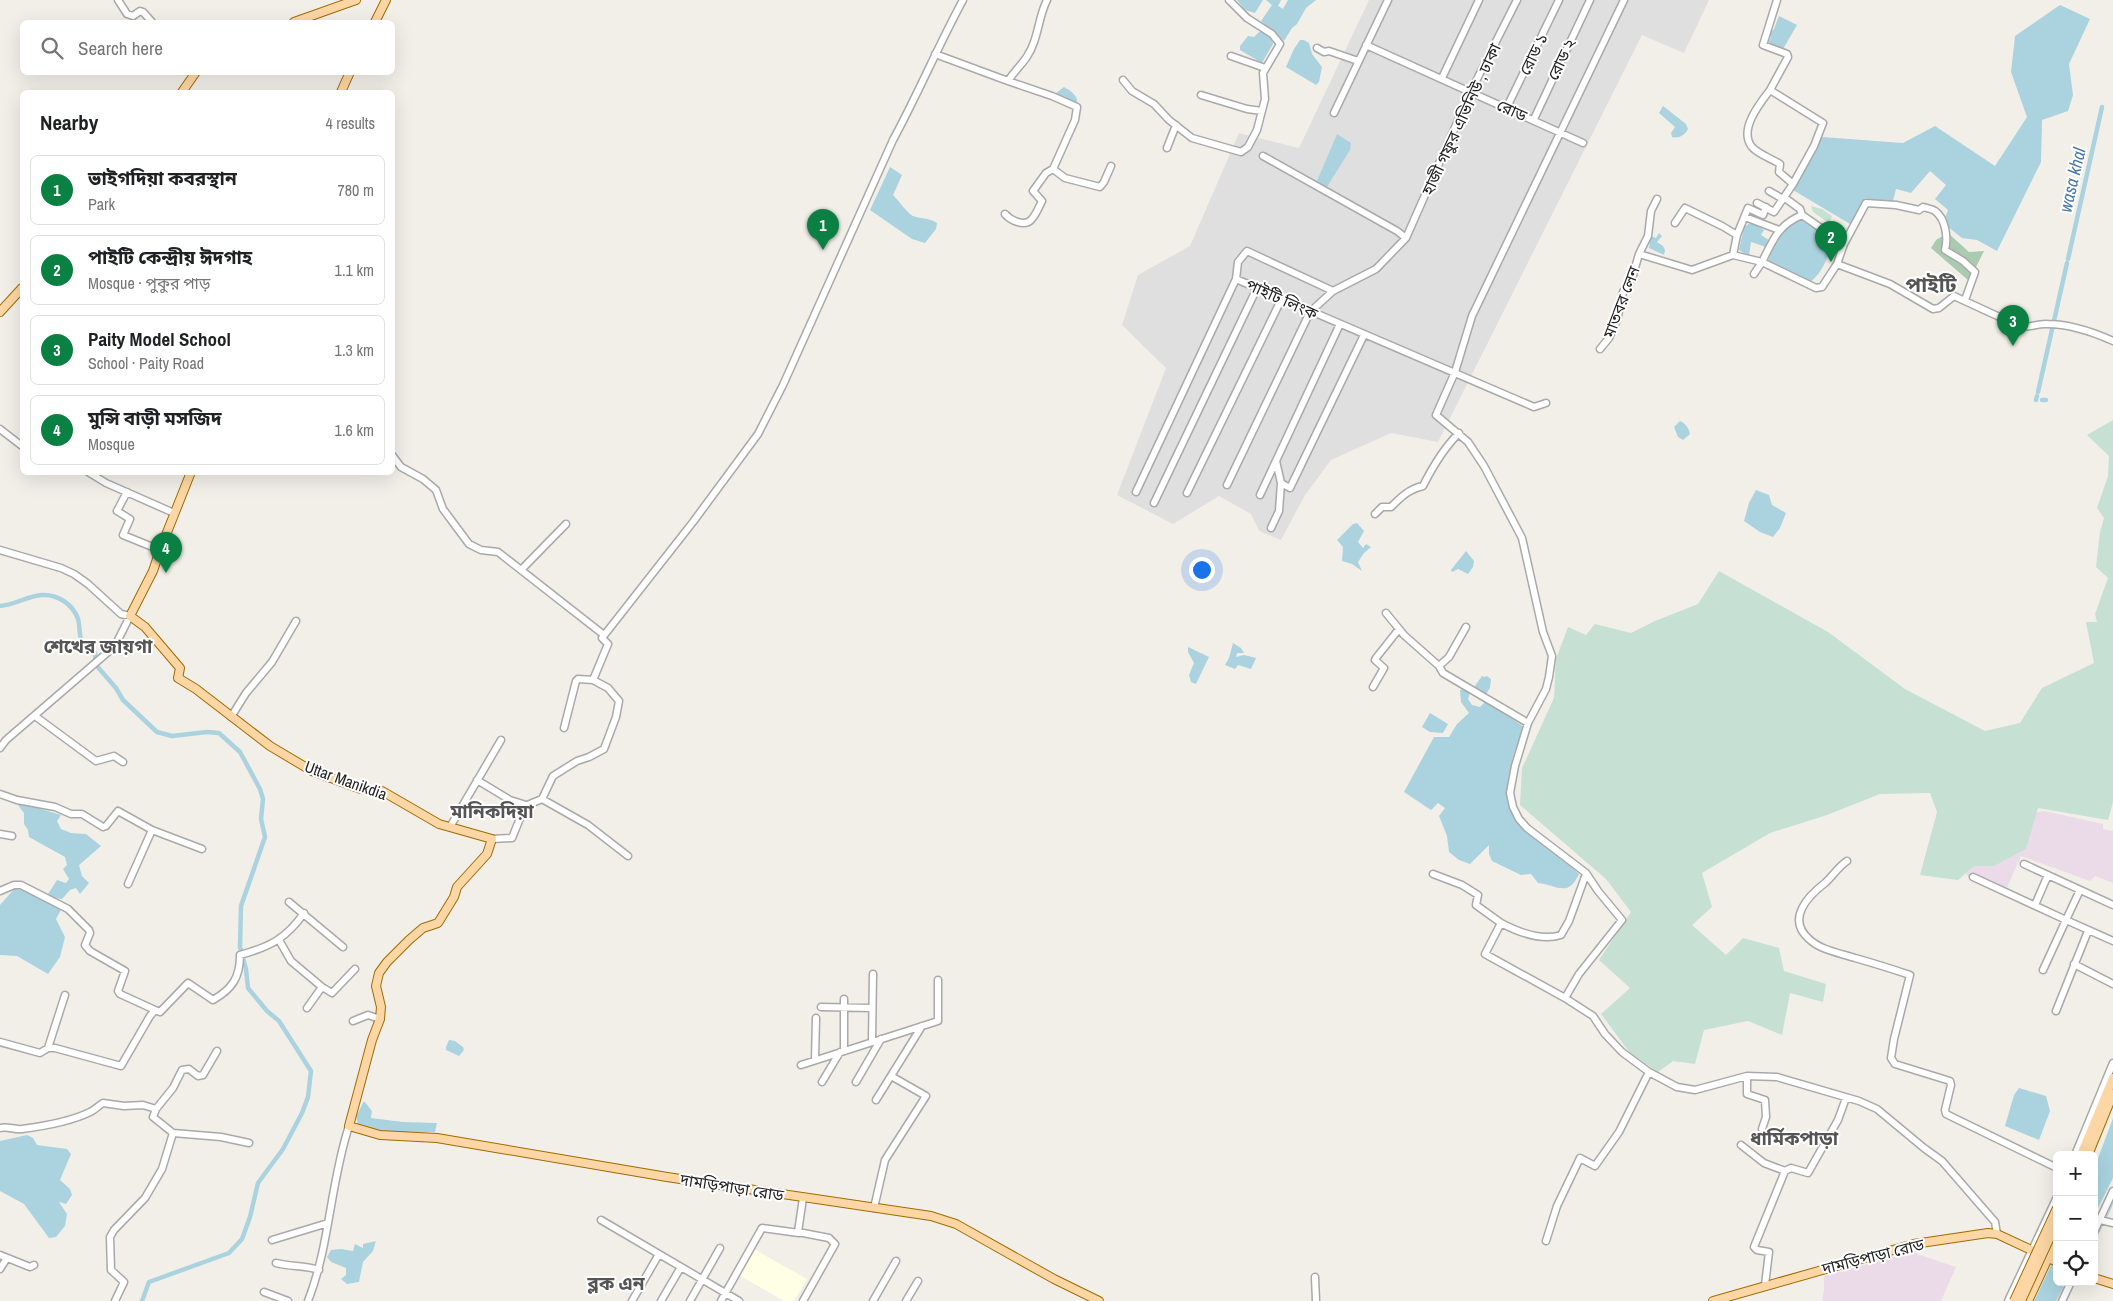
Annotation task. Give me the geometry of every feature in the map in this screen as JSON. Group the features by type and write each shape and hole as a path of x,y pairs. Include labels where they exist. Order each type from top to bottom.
{"main road":[{"path":"300,20 356,0"},
{"path":"376,20 386,0"},
{"path":"183,90 194,75"},
{"path":"342,90 349,75"},
{"path":"0,312 20,290"},
{"path":"130,616 147,585 190,475"},
{"name":"Uttar Manikdia","path":"130,616 145,627 180,668 178,678 180,680 196,689 270,746 312,771 361,789 382,791 439,824 492,839"},
{"path":"349,1126 372,1040 380,1019 381,1007 376,986 380,973 386,962 409,940 424,928 438,923 454,898 457,887 486,854 492,839"},
{"path":"2083,1151 2113,1078"},
{"path":"2090,1151 2113,1094"},
{"name":"দামড়িপাড়া রোড","path":"349,1126 380,1135 437,1138 803,1198 931,1216 956,1224 1054,1279 1099,1301"},
{"path":"2093,1143 2094,1151"},
{"path":"2014,1301 2053,1217"},
{"path":"2021,1301 2053,1231"},
{"name":"দামড়িপাড়া রোড","path":"1713,1301 1914,1244 1988,1233 1997,1234 2052,1260"},
{"path":"2028,1301 2052,1260 2056,1241"},
{"path":"2098,1279 2113,1284"}],"street":[{"path":"118,0 127,14 133,16 140,11 150,20"},
{"path":"593,680 608,644 602,638 699,514 758,434 783,385 893,140 963,0"},
{"path":"1008,81 1016,68 1024,63 1034,42 1042,10 1047,0"},
{"path":"1123,80 1132,91 1154,104 1176,126 1192,138 1241,152 1248,147 1257,130 1265,99 1263,81 1265,68 1280,44 1272,34 1246,18 1229,0"},
{"path":"1334,113 1388,0"},
{"path":"1442,78 1479,0"},
{"name":"হাজী গফুর এভিনিউ , ঢাকা","path":"1406,238 1471,91 1517,0"},
{"name":"রোড ১","path":"1507,107 1559,0"},
{"name":"রোড ২","path":"1534,119 1590,0"},
{"path":"1564,998 1579,974 1622,920 1601,896 1586,874 1527,828 1519,819 1513,807 1510,793 1511,785 1528,723 1546,689 1552,656 1542,632 1522,538 1484,466 1468,442 1436,415 1455,372 1472,316 1624,0"},
{"path":"1777,0 1763,45 1787,54 1788,57 1770,90 1756,109 1748,138 1752,148 1780,164 1779,172 1793,184"},
{"name":"রোড","path":"1366,45 1534,119 1583,143"},
{"path":"1317,48 1324,52 1329,51 1358,61"},
{"path":"935,54 1052,96 1077,107 1075,120 1053,169 1046,172 1033,191 1042,201 1031,220 1026,222 1013,221 1005,214"},
{"path":"1231,56 1265,68"},
{"path":"1757,203 1774,212 1793,184 1814,146 1823,123 1770,90"},
{"path":"1201,95 1247,109 1262,111"},
{"path":"1167,148 1176,126"},
{"path":"1227,485 1310,312 1333,291 1376,269 1406,238 1397,231 1263,156"},
{"path":"1053,169 1065,178 1100,187 1111,166"},
{"path":"1769,191 1800,208 1802,215 1844,244"},
{"name":"মাতবর লেন","path":"1600,349 1609,338 1617,320 1623,292 1633,275 1639,254 1648,236 1651,210 1657,199"},
{"path":"1766,207 1763,215 1748,208 1736,235 1733,255 1762,262 1816,288 1822,287 1837,264 1844,244 1866,203 1896,205 1919,210 1923,207 1935,212 1941,219 1948,238 1945,250 1963,261 1974,272 1965,300"},
{"path":"1675,223 1685,208 1736,235"},
{"path":"1754,274 1779,230 1792,219 1802,215"},
{"path":"1745,217 1779,230"},
{"path":"1236,278 1238,262 1247,251 1333,291"},
{"name":"মাতবর লেন","path":"1639,254 1692,270 1733,255"},
{"path":"1837,264 1890,284 1933,309 1939,308 1952,296 1965,300 2019,326 2028,327 2047,324 2076,328 2113,341"},
{"name":"পাইটি লিংক","path":"1136,492 1236,278 1310,312 1534,407 1546,403"},
{"path":"1154,502 1257,288"},
{"path":"1187,493 1282,298"},
{"path":"1260,495 1340,324"},
{"path":"1281,483 1290,488 1364,335"},
{"path":"0,430 20,445"},
{"path":"1375,514 1382,507 1391,507 1404,494 1414,488 1423,486 1433,465 1446,446 1459,433"},
{"path":"395,459 401,467 423,479 436,490 443,509 469,544 481,550 498,552 604,636"},
{"path":"1271,528 1279,511 1281,483 1276,461"},
{"path":"94,475 174,513"},
{"path":"127,492 117,511 130,519 123,535 160,550"},
{"path":"521,570 566,524"},
{"path":"0,550 74,574 121,614 130,616 115,646 35,716 3,738 0,748"},
{"path":"1386,613 1399,629 1439,666 1443,673 1528,723"},
{"path":"231,716 246,693 272,662 296,621"},
{"path":"1439,666 1449,657 1466,627"},
{"path":"1373,687 1384,668 1375,660 1399,629"},
{"path":"477,780 510,800 526,805 542,799 553,776 577,761 589,757 604,748 607,744 619,701 608,688 593,680 578,679 564,728"},
{"path":"35,716 96,761 114,756 123,762"},
{"path":"450,827 501,740"},
{"path":"0,794 71,814 82,814 102,827 106,826 118,811 152,830 202,849"},
{"path":"542,799 588,825 628,856"},
{"path":"492,839 513,837 519,818 526,805"},
{"path":"128,884 152,830"},
{"path":"0,834 12,836"},
{"path":"1847,861 1838,867 1827,882 1806,900 1801,909 1799,921 1802,932 1810,940 1825,948 1910,975 1894,1039 1891,1058 1895,1064 1950,1081 1946,1114 2053,1166"},
{"path":"2024,864 2113,905"},
{"path":"1433,874 1462,885 1478,895 1476,905 1501,923 1527,933 1550,938 1561,935 1569,921 1586,874"},
{"path":"2035,905 2048,875"},
{"path":"1973,877 2088,932 2113,941"},
{"path":"0,891 14,885 21,885 68,909 90,933 85,945 90,951 125,971 118,991 120,994 160,1012 188,983 213,1000 220,996 234,983 240,954 266,948 279,940 304,914"},
{"path":"2043,970 2080,890"},
{"path":"289,902 343,947"},
{"path":"1501,923 1485,954 1564,998 1592,1016 1605,1034 1622,1052 1649,1072 1677,1087 1695,1090 1747,1076 1777,1077 1846,1098 1859,1100 1876,1109 1942,1161 1995,1222 1997,1234"},
{"path":"2056,1011 2088,932"},
{"path":"279,940 291,961 332,993 355,968"},
{"path":"2074,964 2113,984"},
{"path":"872,1042 873,974"},
{"path":"801,1065 938,1021 938,980"},
{"path":"307,1008 322,987"},
{"path":"0,1042 40,1053 48,1048 65,995"},
{"path":"822,1082 842,1052 844,999"},
{"path":"821,1007 872,1008"},
{"path":"48,1048 80,1053 121,1066 155,1010"},
{"path":"353,1021 368,1015 380,1019"},
{"path":"815,1060 816,1018"},
{"path":"876,1100 922,1026"},
{"path":"856,1082 881,1039"},
{"path":"217,1051 203,1076 198,1076 189,1069 182,1070 173,1088 156,1110 153,1117 173,1133 221,1137 249,1143"},
{"path":"2077,1151 2113,1063"},
{"path":"1546,1241 1557,1206 1580,1158 1595,1166 1619,1132 1649,1072"},
{"path":"874,1208 885,1160 926,1096 891,1076"},
{"path":"1747,1076 1747,1094 1765,1100 1766,1117 1762,1129"},
{"path":"1765,1285 1769,1252 1756,1250 1754,1247 1785,1171 1791,1168 1808,1173 1838,1120 1846,1098"},
{"path":"0,1128 6,1127 13,1130 54,1123 82,1116 93,1111 102,1103 124,1106 143,1105 156,1110"},
{"path":"308,1301 319,1270 338,1160 349,1126"},
{"path":"115,1301 124,1282 111,1270 110,1237 114,1230 145,1198 162,1169 173,1133"},
{"path":"1741,1145 1764,1163 1785,1171"},
{"path":"2098,1224 2113,1191"},
{"path":"799,1233 803,1198"},
{"path":"2008,1301 2053,1205"},
{"path":"602,1220 739,1301"},
{"path":"2100,1220 2113,1223"},
{"path":"272,1240 328,1223"},
{"path":"721,1301 762,1228 829,1238 835,1244 802,1301"},
{"path":"690,1301 720,1248"},
{"path":"632,1301 659,1254"},
{"path":"0,1269 3,1256 30,1267 34,1265"},
{"path":"873,1301 896,1262"},
{"path":"276,1263 290,1267 306,1266 319,1270"},
{"path":"661,1301 681,1267"},
{"path":"1315,1277 1316,1301"},
{"path":"906,1301 918,1281"},
{"path":"2062,1301 2070,1286"},
{"path":"264,1292 288,1301"}],"shaded area":[{"path":"1369,0 1709,0 1684,53 1642,35 1438,442 1391,433 1331,460 1305,495 1281,540 1259,531 1251,514 1219,496 1173,524 1117,495 1166,368 1122,325 1138,275 1190,246 1239,133 1299,148"},
{"path":"1811,206 1822,209 1832,216 1829,223 1813,212"},
{"path":"1948,233 1969,252 1984,251 1969,281 1931,248 1936,240"},
{"path":"2113,420 2113,802 2108,820 2038,808 2026,849 1994,866 1974,866 1958,880 1920,875 1937,812 1930,793 1880,794 1827,815 1770,833 1702,873 1712,907 1692,925 1726,955 1743,938 1779,948 1784,971 1826,984 1823,1002 1790,993 1782,1035 1748,1021 1704,1030 1695,1064 1673,1061 1658,1072 1630,1053 1601,1014 1630,988 1599,960 1631,912 1606,879 1520,805 1522,768 1554,698 1556,659 1568,627 1586,635 1595,624 1631,633 1698,604 1719,571 1828,632 1905,689 1985,731 2020,723 2042,688 2094,663 2086,622 2097,622 2095,614 2108,578 2096,567 2100,532 2104,518 2097,508 2108,476 2109,456 2087,435"},
{"path":"2044,811 2103,824 2103,829 2113,831 2113,883 2095,876 2090,881 2021,856 2005,892 1966,875 1972,853 1989,823"},
{"path":"752,1248 807,1279 794,1301 784,1301 737,1274"},
{"path":"1916,1251 1917,1254 1956,1267 1941,1301 1822,1301 1824,1276"}],"water":[{"path":"1237,0 1263,0 1255,13 1245,10"},
{"path":"1266,0 1281,0 1278,6 1283,9 1288,0 1316,0 1306,8 1284,41 1261,21 1272,5"},
{"path":"2060,5 2090,19 2069,64 2073,95 2068,111 2042,120 2041,162 1997,251 1977,240 1962,238 1943,223 1948,210 1935,199 1946,185 1930,171 1911,193 1896,189 1892,205 1865,198 1850,224 1793,190 1822,137 1903,143 1935,126 1995,166 2027,117 2011,72 2015,36"},
{"path":"1779,16 1797,25 1783,49 1768,42 1771,38 1768,35 1774,29"},
{"path":"1259,32 1263,32 1272,38 1273,44 1262,63 1240,50 1240,46 1248,36 1254,37"},
{"path":"1300,40 1309,43 1312,54 1322,67 1319,82 1316,85 1286,67"},
{"path":"1064,87 1076,96 1077,105 1055,96"},
{"path":"1663,106 1686,124 1688,129 1682,136 1672,137 1671,133 1675,127 1659,113"},
{"path":"1337,134 1351,143 1350,150 1327,187 1317,181"},
{"path":"890,167 902,175 893,195 911,215 937,223 936,229 925,243 912,239 870,210"},
{"path":"1799,219 1833,239 1822,269 1809,283 1767,262 1781,232"},
{"path":"1752,222 1764,230 1761,235 1772,242 1769,248 1751,242 1749,256 1739,250 1744,227"},
{"path":"1659,233 1662,236 1657,242 1663,246 1665,250 1664,255 1649,248 1651,236 1656,238"},
{"path":"1680,421 1684,423 1690,434 1683,440 1678,437 1674,427"},
{"path":"1756,490 1769,495 1772,505 1786,513 1780,528 1773,537 1760,532 1744,521 1749,503"},
{"path":"1357,523 1364,531 1358,542 1363,548 1366,544 1371,547 1358,562 1362,571 1352,564 1342,561 1343,547 1337,540 1353,524"},
{"path":"1466,551 1474,561 1473,567 1468,574 1458,569 1452,572 1451,570"},
{"path":"1233,643 1241,648 1244,653 1237,653 1236,657 1244,655 1256,658 1251,669 1238,665 1235,669 1225,665"},
{"path":"1188,647 1209,657 1196,684 1191,682 1189,675 1194,663 1188,652"},
{"path":"1482,676 1487,676 1491,679 1490,688 1486,694 1477,690 1475,686"},
{"path":"1463,689 1470,692 1468,699 1472,705 1480,707 1486,701 1524,727 1524,734 1514,753 1510,773 1508,792 1512,808 1528,832 1579,874 1571,886 1562,888 1538,883 1531,874 1521,875 1492,861 1489,854 1489,845 1470,864 1459,860 1449,852 1447,836 1439,816 1445,808 1438,803 1431,810 1404,792 1434,737 1449,737 1457,724 1469,713 1461,702 1460,690"},
{"path":"1430,713 1448,724 1443,733 1430,732 1422,727"},
{"path":"25,804 61,815 57,821 61,829 71,833 86,834 101,846 79,865 82,876 89,883 80,894 76,888 70,890 62,899 54,898 48,894 57,880 66,883 69,879 63,869 67,865 65,857 29,837 28,830 24,824 24,813 18,805"},
{"path":"21,886 62,908 56,919 65,937 60,957 48,974 17,956 0,955 0,905 15,888"},
{"path":"449,1040 455,1041 463,1047 464,1050 459,1056 446,1050"},
{"path":"2019,1088 2046,1096 2050,1111 2039,1140 2005,1126 2014,1095"},
{"path":"364,1101 372,1111 371,1118 403,1122 437,1123 435,1132 386,1132 367,1128 358,1124 356,1117"},
{"path":"2113,1118 2113,1178 2098,1208 2098,1196 2098,1158"},
{"path":"27,1135 33,1138 37,1145 67,1149 71,1154 60,1180 70,1189 72,1195 66,1204 59,1202 67,1214 65,1226 56,1237 49,1238 24,1204 0,1191 0,1141"},
{"path":"376,1241 373,1251 363,1262 359,1282 347,1284 341,1279 346,1275 346,1268 331,1262 327,1257 331,1250 353,1251 355,1244 363,1248 363,1244"},
{"path":"2053,1261 2053,1286 2064,1286 2056,1301 2034,1301"}],"waterway":[{"name":"wasa khal","path":"2068,259 2102,107"},
{"path":"2038,392 2067,263"},
{"name":"wasa khal","path":"2036,400 2037,396"},
{"path":"0,606 42,595 53,596 64,601 76,614 81,639 95,653 96,665 116,688 123,700 157,732 172,736 207,732 219,733 240,752 260,789 263,799 261,819 265,837 241,906 240,947 246,969 248,988 267,1011 279,1021 311,1071 308,1097 302,1113 283,1149 258,1183 250,1217 242,1239 229,1253 149,1282 142,1301"},
{"path":"2106,1219 2113,1203"},
{"path":"2095,1241 2103,1224"},
{"path":"2100,1284 2113,1288"}],"place":[{"name":"ভাইগদিয়া কবরস্থান","path":"823,250"},
{"name":"পাইটি কেন্দ্রীয় ঈদগাহ","path":"1831,262"},
{"name":"Paity Model School","path":"2013,346"},
{"name":"মুন্সি বাড়ী মসজিদ","path":"166,573"}],"district":[{"name":"পাইটি","path":"1931,284"},
{"name":"শেখের জায়গা","path":"98,646"},
{"name":"মানিকদিয়া","path":"492,811"},
{"name":"ধার্মিকপাড়া","path":"1794,1138"},
{"name":"ব্লক এন","path":"616,1283"}]}
